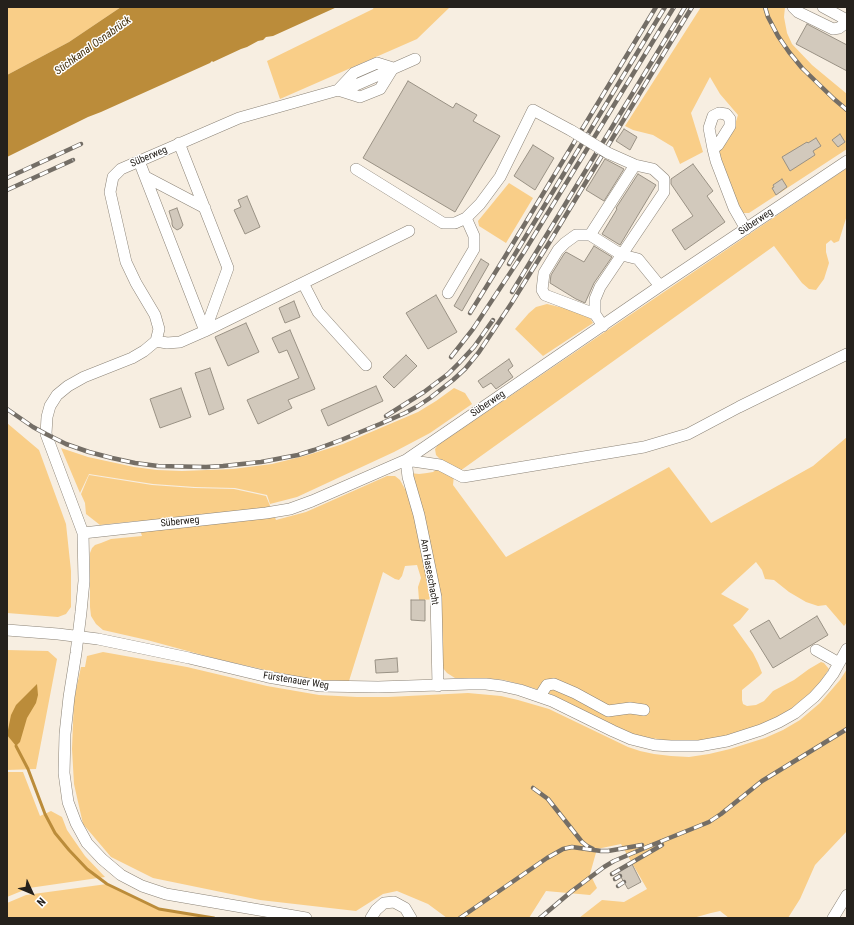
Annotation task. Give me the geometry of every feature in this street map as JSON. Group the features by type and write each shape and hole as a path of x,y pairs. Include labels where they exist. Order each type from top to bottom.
{"street":[{"path":"793,7 798,12 833,29 839,28 847,21 837,10 823,7"},
{"name":"Süberweg","path":"156,341 159,329 155,316 126,262 110,192 113,177 120,168 239,118 356,85 415,59"},
{"path":"356,169 443,223 455,223 466,218 486,196 500,177 533,110 608,153 635,166 653,169 664,178 664,192 600,287 595,299 595,314 603,326"},
{"path":"180,144 228,268 205,331"},
{"path":"713,149 734,208 746,229"},
{"path":"139,161 205,331"},
{"name":"Süberweg","path":"83,533 266,513 290,509 406,460 660,286 847,161"},
{"path":"590,235 635,166"},
{"path":"146,177 205,208"},
{"path":"448,293 474,249 474,236 466,218"},
{"path":"306,918 166,894 142,886 121,875 102,859 87,843 76,823 68,802 64,773 65,734 84,581 83,533 46,434 47,417 50,406 57,395 68,386 84,377 132,358 144,351 156,341 167,344 180,342 205,331 409,231"},
{"path":"595,314 545,295 542,290 544,273 558,250 576,235 590,235 622,255 638,259 660,286"},
{"path":"303,283 318,312 366,365"},
{"path":"406,460 440,465 463,477 644,447 688,434 847,354"},
{"name":"Am Haseschacht","path":"406,460 408,477 419,515 436,597 438,686"},
{"name":"Fürstenauer Weg","path":"7,630 98,639 189,658 268,677 320,686 364,688 486,684 520,690 540,696 631,739 656,745 671,746 699,746 727,741 761,730 779,722 795,713 814,697 833,674 847,649"},
{"path":"816,650 839,663"},
{"path":"540,696 547,685 554,684 575,693 608,711 630,708 644,710"},
{"path":"833,918 847,895"},
{"path":"371,918 376,910 384,903 394,902 404,908 411,918"}],"shaded area":[{"path":"7,7 121,7 69,42 7,75"},
{"path":"374,7 450,7 417,39 280,99 267,61 373,9"},
{"path":"701,7 785,7 784,17 787,33 792,44 812,65 847,94 847,149 749,213 743,213 736,206 719,160 719,149 727,142 733,131 738,115 720,94 710,77 691,113 703,152 680,164 673,147 653,135 633,130 625,126"},
{"path":"847,168 847,215 839,241 834,243 831,240 826,244 826,252 829,263 824,279 816,290 809,289 802,283 774,246 460,471 442,461 436,455 435,449 438,445"},
{"path":"509,183 533,198 506,243 479,226 478,221"},
{"path":"547,304 580,312 590,318 593,323 543,356 515,329 536,307"},
{"path":"454,388 465,393 472,404 430,433 394,452 297,497 270,504 267,495 235,488 153,484 89,474 80,493 61,448 88,457 134,467 157,470 182,471 233,469 272,464 343,444 418,412"},
{"path":"7,423 39,450 66,524 71,571 71,607 66,614 58,617 7,613"},
{"path":"847,437 847,622 844,626 826,605 818,606 806,602 789,592 774,580 765,579 762,570 756,562 721,594 749,609 740,620 733,625 753,653 762,673 742,690 743,704 747,706 756,705 764,701 773,691 794,680 821,662 824,663 829,669 810,693 791,709 760,725 726,736 699,741 671,741 644,737 633,734 600,719 543,691 504,680 485,678 455,678 447,673 442,667 440,599 419,600 418,587 421,578 417,565 405,566 399,580 383,572 349,681 320,681 221,660 103,630 96,624 91,616 90,553 92,548 95,545 111,539 142,536 137,521 100,525 86,514 85,503 81,494 89,475 152,485 234,489 266,496 276,520 306,512 387,476 395,476 400,480 405,489 413,484 410,473 427,473 433,472 437,469 454,475 453,485 506,557 669,467 711,523 813,466"},
{"path":"7,650 48,651 57,659 36,769 7,770"},
{"path":"103,652 187,667 267,686 319,695 388,697 468,693 501,696 549,709 628,747 640,751 654,754 689,757 730,749 765,738 783,730 800,720 820,703 840,680 847,669 847,831 815,865 800,899 788,918 729,918 720,911 693,918 579,918 602,900 624,902 647,889 621,844 597,849 590,874 597,888 590,895 546,891 529,918 447,918 428,904 397,891 383,894 356,911 260,900 153,878 111,857 83,824 74,784 72,749 74,699 81,667 85,667 87,656"},
{"path":"7,772 23,772 40,816 51,811 62,817 67,830 85,856 105,877 29,888 7,897"},
{"path":"107,884 159,909 214,918 7,918 7,903 26,895"}],"water":[{"name":"Stichkanal Osnabrück","path":"121,7 337,7 273,36 266,37 263,40 213,62 212,61 88,117 7,157 7,75 69,42"},
{"path":"37,684 38,695 36,703 27,718 20,742 16,746 7,735 11,715 16,705"}],"building":[{"path":"807,24 847,45 847,71 796,44"},
{"path":"408,81 453,108 456,103 477,115 473,121 500,136 455,212 363,158"},
{"path":"624,129 637,137 630,150 616,141"},
{"path":"840,134 845,142 838,147 832,140"},
{"path":"816,138 821,146 813,151 815,155 790,171 782,157"},
{"path":"533,145 554,158 535,190 514,176"},
{"path":"605,159 624,169 604,201 586,190"},
{"path":"693,164 713,191 707,196 725,222 685,250 672,230 693,216 671,184 671,179"},
{"path":"638,174 656,185 620,245 602,234 617,209 616,208"},
{"path":"782,179 787,187 776,195 772,188 774,187 773,185"},
{"path":"247,196 260,227 245,234 234,210 241,207 238,200"},
{"path":"177,208 183,225 177,230 173,227 169,211"},
{"path":"594,246 612,257 594,283 585,303 550,283 551,275 566,252 584,262"},
{"path":"481,259 489,264 462,311 454,306"},
{"path":"436,295 457,332 428,349 406,313"},
{"path":"294,301 300,317 285,323 279,308"},
{"path":"246,323 259,352 228,366 215,337"},
{"path":"290,330 315,389 288,400 292,408 258,424 247,400 299,378 287,350 279,353 272,338"},
{"path":"406,355 417,366 394,388 383,377"},
{"path":"509,359 513,366 508,370 513,377 496,389 491,383 483,388 478,381"},
{"path":"210,368 224,409 209,415 195,373"},
{"path":"376,386 383,401 328,426 321,410"},
{"path":"181,388 191,417 160,428 150,399"},
{"path":"411,600 425,600 425,621 411,620"},
{"path":"817,616 828,635 773,668 750,631 769,620 780,639"},
{"path":"397,658 398,672 376,673 375,660"},
{"path":"632,864 641,882 628,889 618,872"}],"waterway":[{"path":"16,746 28,769 45,814 55,833 87,869 107,884 159,909 214,918"}],"railway":[{"path":"470,313 656,7"},
{"path":"509,264 665,7"},
{"path":"451,357 473,329 524,252 674,7"},
{"path":"512,292 685,7"},
{"path":"7,409 46,434 66,444 89,452 135,463 158,466 206,467 261,462 298,455 341,440 418,406 453,380 465,369 479,352 549,243 692,7"},
{"path":"765,7 768,17 778,36 789,52 802,68 847,110"},
{"path":"7,178 81,144"},
{"path":"7,190 73,160"},
{"path":"386,416 424,392 448,374 474,347 493,320"},
{"path":"540,918 604,867 614,861 709,822 762,781 847,729"},
{"path":"533,788 548,799 582,842 593,849"},
{"path":"460,918 547,858 563,849 572,847 608,851 642,845"},
{"path":"612,874 662,845"},
{"path":"615,879 620,876"},
{"path":"618,886 624,882"}]}
